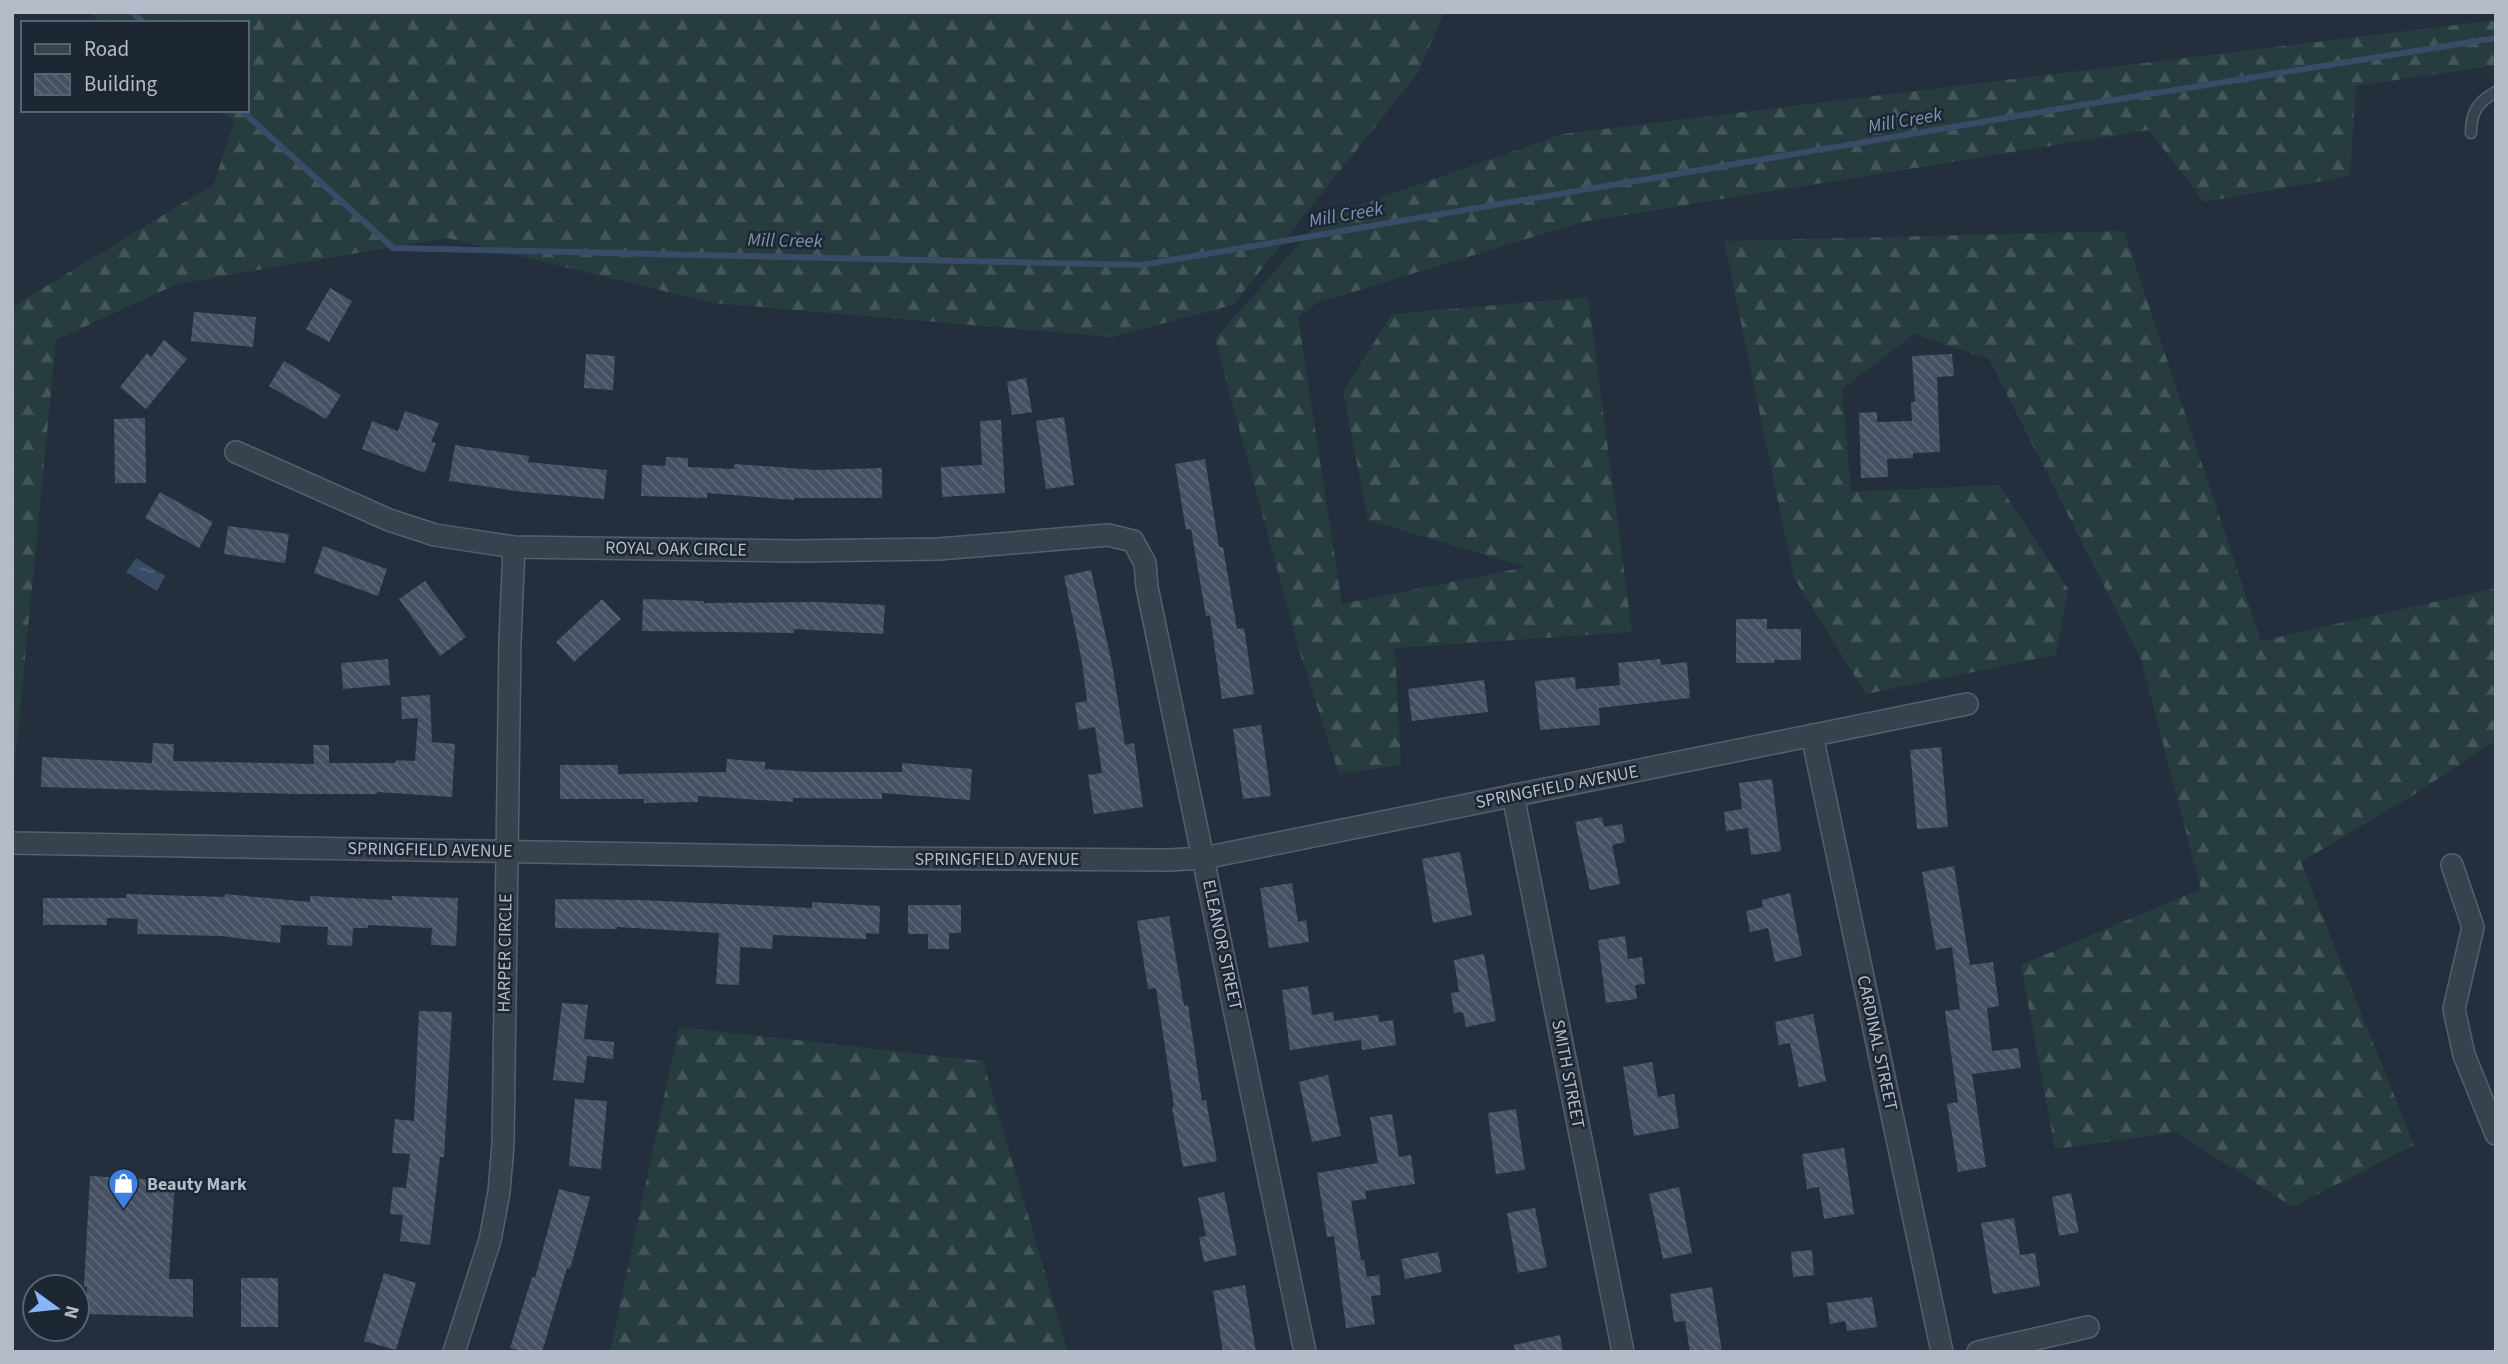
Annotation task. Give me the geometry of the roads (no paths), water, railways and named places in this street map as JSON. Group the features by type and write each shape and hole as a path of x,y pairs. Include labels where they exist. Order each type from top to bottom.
{"street":[{"name":"ROYAL OAK CIRCLE","path":"236,452 388,520 435,535 513,547 795,551 939,549 1108,535 1133,541"},
{"name":"ELEANOR STREET","path":"1133,541 1145,563 1147,587 1306,1352"},
{"name":"HARPER CIRCLE","path":"454,1352 490,1240 499,1192 503,1144 513,547"},
{"name":"SPRINGFIELD AVENUE","path":"12,843 884,858 1204,858 1967,704"},
{"name":"CARDINAL STREET","path":"1812,735 1942,1352"},
{"name":"SMITH STREET","path":"1513,796 1623,1352"},
{"path":"2452,866 2473,927 2454,1009 2464,1055 2494,1124"},
{"path":"1978,1352 2088,1326"}],"lane":[{"path":"2471,134 2471,118 2478,104 2496,92"}],"water":[{"path":"136,558 165,576 157,591 126,572"}],"waterway":[{"name":"Mill Creek","path":"132,12 142,21"},
{"name":"Mill Creek","path":"243,112 393,248 1142,265 2070,107 2496,38"}],"place":[{"name":"Beauty Mark","path":"124,1211"}]}
